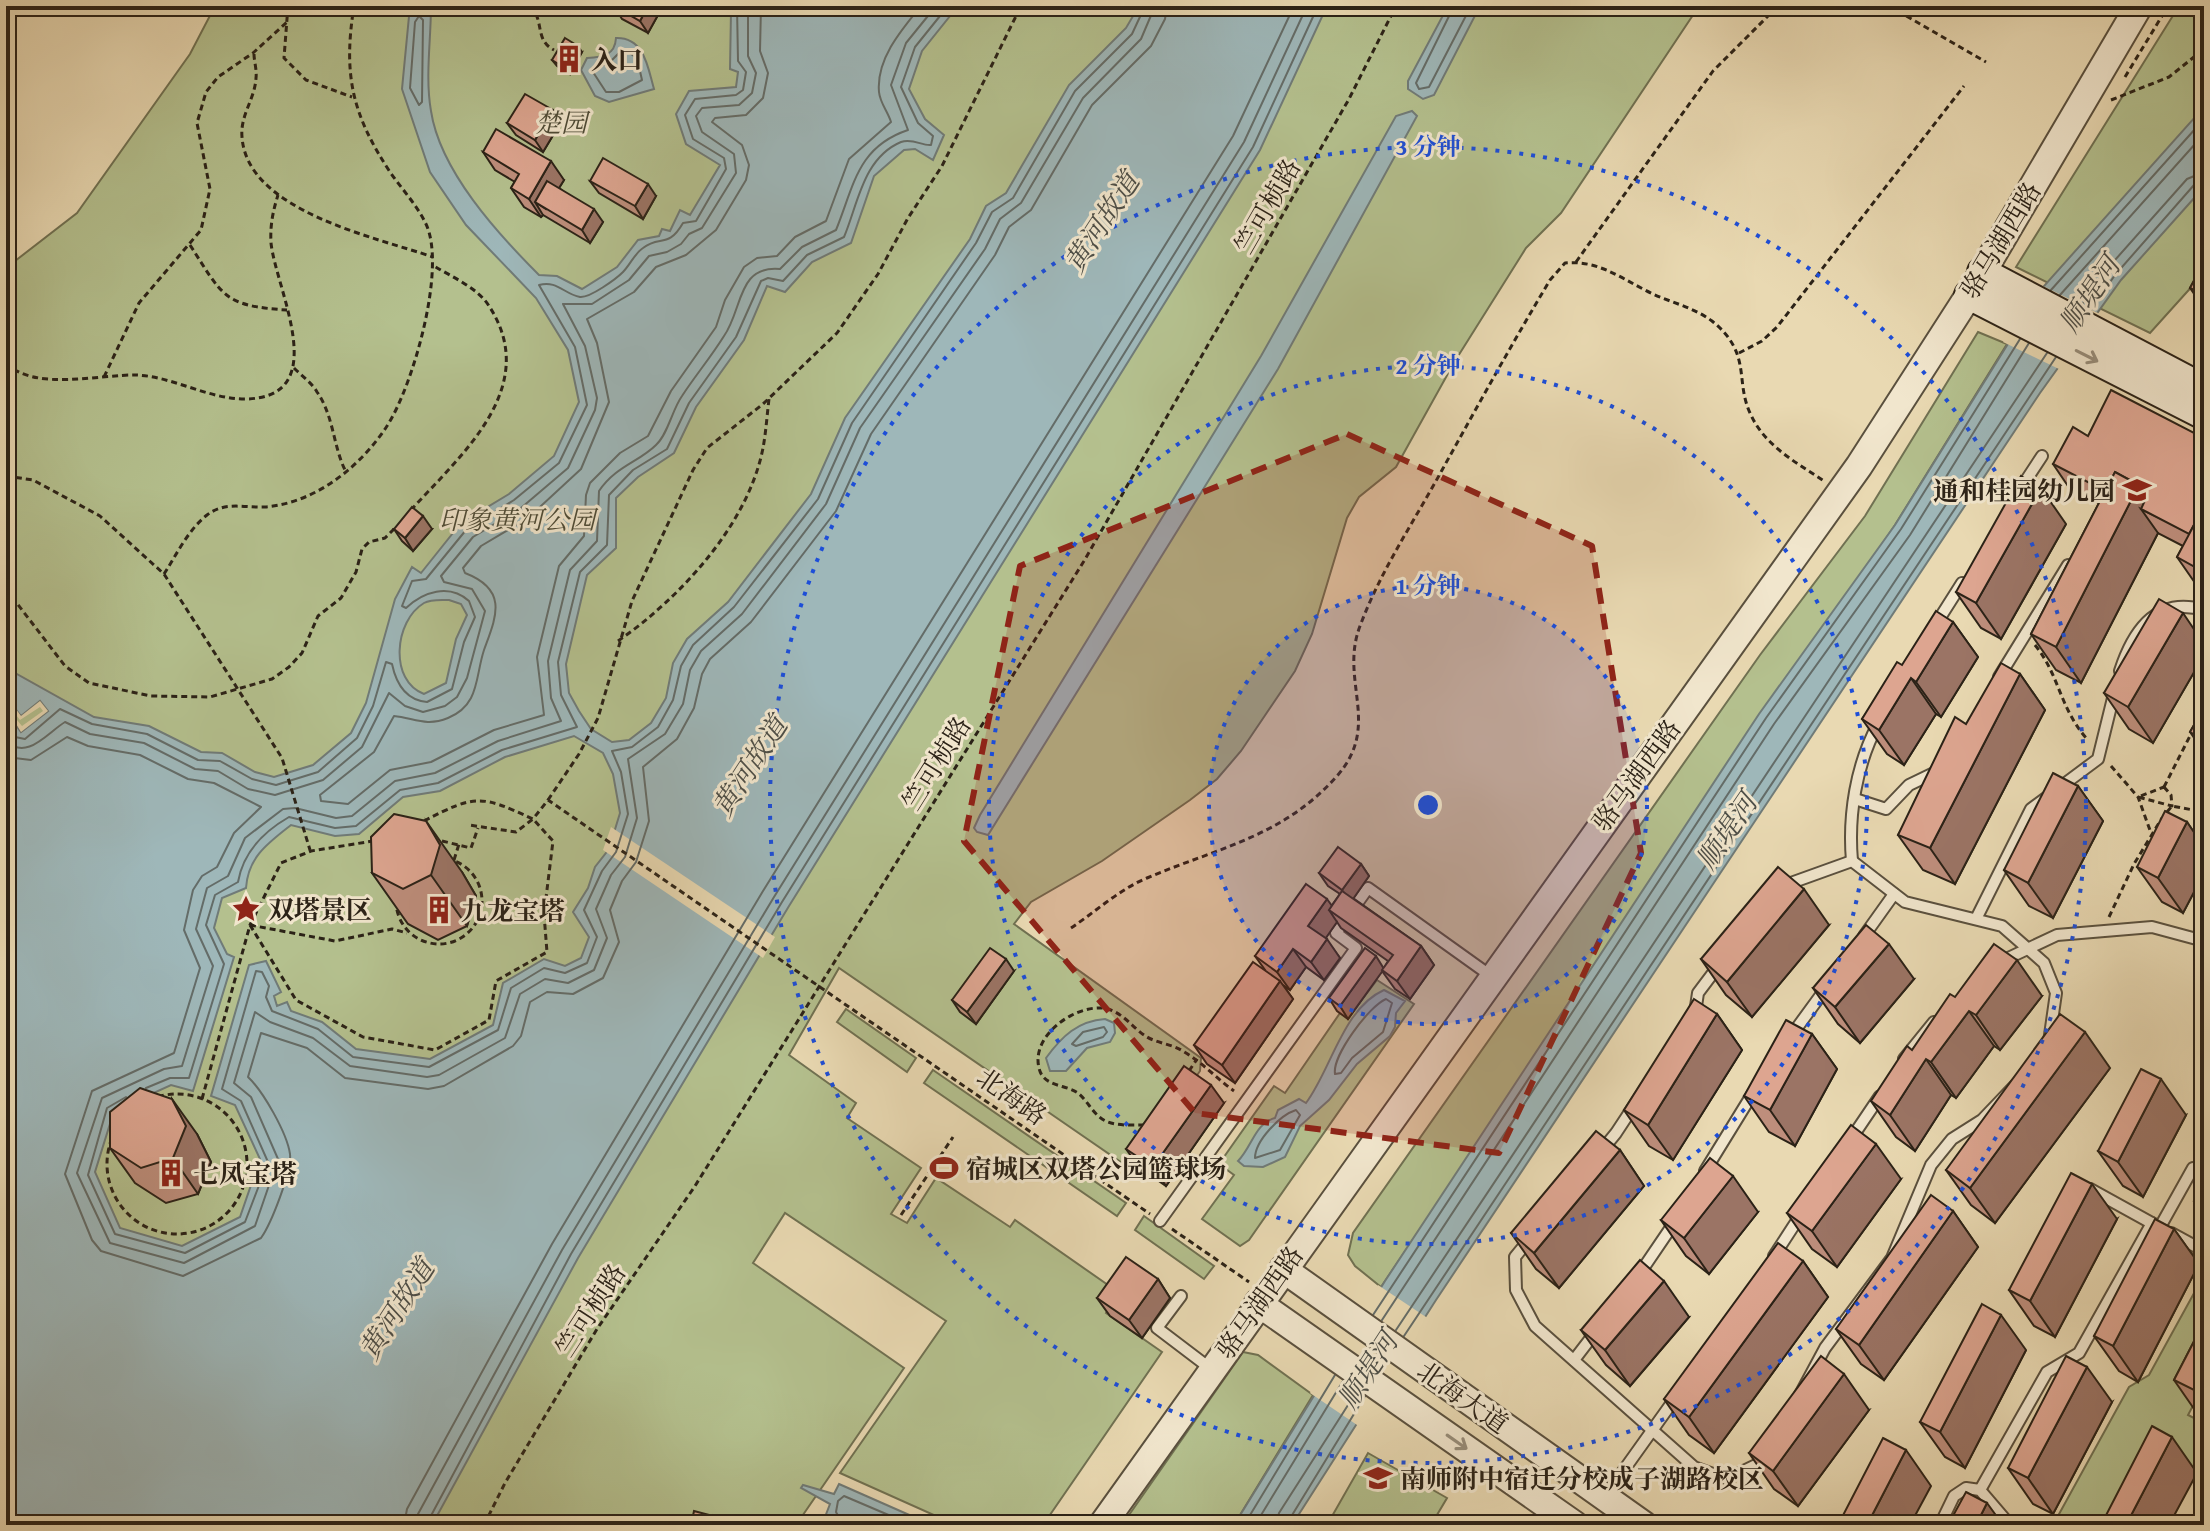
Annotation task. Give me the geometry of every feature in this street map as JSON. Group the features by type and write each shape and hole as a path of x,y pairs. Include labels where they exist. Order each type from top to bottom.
{"main road":[{"path":"1975,283 2129,364 2204,415"},
{"path":"2129,364 2204,389"}],"street":[{"name":"骆马湖西路","path":"1102,1525 1491,976 1840,492 1975,283 2139,6"},
{"name":"北海大道","path":"1283,1269 1644,1525"},
{"name":"北海大道","path":"1261,1298 1304,1335 1575,1525"}],"lane":[{"path":"2017,495 2042,456"},
{"path":"1993,687 2074,556"},
{"path":"1925,640 1967,574"},
{"path":"1976,919 2031,809 2098,759 2128,646 2147,619 2163,609 2204,610"},
{"path":"1852,861 1777,888 1698,993 1695,1013 1616,1133 1515,1257 1516,1290 1535,1326 1694,1467 1727,1479 1758,1464 1781,1430 1825,1348 1892,1258 1931,1165 1952,1139 1982,1120 2023,1077 2049,1042 2056,993 2044,963 2002,926 1905,902 1852,861 1850,830 1863,751 1883,714"},
{"path":"1855,799 1886,809 1909,785 1943,767"},
{"path":"1160,1221 1356,948 1336,933 1368,888 1491,976"},
{"path":"1860,941 1894,894"},
{"path":"1991,967 2057,935 2152,927 2204,941"},
{"path":"1782,1049 1834,977"},
{"path":"1894,1074 1919,1036 1940,1016"},
{"path":"1696,1187 1758,1086"},
{"path":"1843,1151 1885,1087"},
{"path":"1980,1490 2041,1380 2047,1372 2079,1353 2193,1168"},
{"path":"2072,1180 2204,1251"},
{"path":"1768,1266 1810,1202"},
{"path":"1630,1287 1680,1213"},
{"path":"1181,1296 1157,1328 1211,1369"},
{"path":"1574,1360 1602,1323"},
{"path":"1604,1496 1680,1391"},
{"path":"1940,1525 1954,1496 1966,1488 1980,1490 2010,1525"},
{"path":"2200,1525 2204,1517"}],"path":[{"path":"288,6 282,49 284,58 295,73 352,97"},
{"path":"164,574 188,535 208,514 230,505 266,507 299,499 346,472 365,457 390,423 428,313 434,266 426,224 367,137 352,97 349,35 354,6"},
{"path":"530,6 540,22 539,36 545,46 554,50"},
{"path":"469,825 516,832 533,819 548,800 579,754 598,718 632,601 693,470 707,448 769,398 837,333 878,274 908,218 942,166 1021,6"},
{"name":"竺可桢路","path":"484,1525 505,1483 597,1329 695,1186 1084,561 1349,99 1396,6"},
{"path":"1576,262 1713,71 1778,6"},
{"path":"1889,6 1986,62"},
{"path":"104,377 139,303 201,230 210,189 197,123 199,108 218,77 253,53 287,22"},
{"path":"2111,100 2169,77 2204,49"},
{"path":"253,53 256,79 242,121 242,138 245,157 255,173 278,195 311,215 433,257"},
{"path":"1739,353 1762,341 1777,327 1964,86"},
{"path":"6,363 31,376 64,380 157,376 240,399 276,391 294,368 296,344 271,245 271,222 278,195"},
{"path":"190,245 220,292 237,304 287,310"},
{"path":"1071,928 1143,879 1237,846 1280,825 1338,776 1356,749 1361,717 1352,665 1355,639 1371,596 1476,405 1550,280 1565,263 1588,261 1653,295 1695,310 1714,323 1739,353 1750,414 1765,435 1780,452 1840,492"},
{"path":"407,515 482,433 506,380 502,337 489,304 434,266"},
{"path":"294,368 317,391 329,416 336,452 346,472"},
{"path":"618,641 645,622 730,527 763,450 769,398"},
{"path":"6,475 33,480 100,516 164,574 282,758 311,851"},
{"path":"6,589 65,666 89,683 151,696 210,697 272,679 289,667 307,645 318,616 341,598 356,572 362,549 369,542 385,538 396,527"},
{"path":"2197,724 2164,787 2138,797 2204,812"},
{"path":"2102,931 2134,864 2172,806 2171,795 2164,787"},
{"path":"250,925 296,1000 363,1037 435,1050 489,1020 496,981 547,952 544,914 553,841 533,819 490,799 460,802 412,827"},
{"name":"北海路","path":"548,800 775,953 1160,1221 1261,1298"},
{"path":"442,841 471,848 479,826"},
{"path":"202,1099 250,925 281,863 311,851 373,841"},
{"path":"454,860 459,844"},
{"path":"250,925 335,941 392,929 409,933 433,945 447,944 460,939 478,919 482,906 477,879 454,860 425,859 401,878 395,907 409,933"},
{"path":"1155,1120 1144,1125 1108,1122 1095,1114 1075,1091 1046,1081 1038,1069 1039,1051 1062,1020 1079,1012 1102,1008 1117,1013 1148,1038 1177,1047 1197,1059 1247,1100"},
{"path":"1188,1072 1197,1059"},
{"path":"174,1093 202,1099 218,1106 234,1122 244,1143 247,1166 243,1188 232,1208 215,1224 194,1233 171,1235 148,1229 128,1216 114,1197 107,1174 107,1151 116,1128 130,1110 151,1098 174,1093"},
{"path":"901,1215 953,1137"}],"highlighted area":[{"path":"1347,434 1592,546 1641,853 1499,1153 1195,1113 964,841 1020,566"}],"green space":[{"name":"印象黄河公园","path":"215,6 1699,6 1561,213 1526,248 1455,361 1396,467 1359,497 1347,518 1312,634 1295,671 1241,751 1217,779 1190,800 1102,861 1031,902 1014,924 1201,1058 1200,1071 1131,1169 839,968 789,1055 856,1103 847,1118 921,1168 891,1214 907,1223 936,1178 1010,1227 1015,1220 1118,1292 1106,1313 1162,1352 1043,1525 956,1525 840,1473 946,1321 785,1213 753,1263 904,1368 796,1525 6,1525 6,268 77,213 190,54"},
{"path":"2179,6 2204,6 2204,273 2150,333 2016,267"},
{"path":"1978,332 2007,344 1895,525 1381,1287 1355,1266 1348,1255 1353,1233 1760,655 1865,516"},
{"path":"1377,980 1414,1004 1249,1240 1240,1246 1202,1219 1234,1175 1219,1164 1274,1086 1285,1093 1340,1013 1348,1018"},
{"path":"846,1009 916,1058 907,1072 837,1022"},
{"path":"933,1070 1126,1203 1117,1216 924,1083"},
{"path":"1144,1216 1214,1266 1204,1279 1135,1230"},
{"path":"2204,1275 2204,1385 2188,1415 2204,1423 2204,1475 2167,1455 2130,1525 2053,1525 2129,1387 2149,1375"},
{"path":"1243,1352 1258,1355 1313,1395 1234,1525 1122,1525"},
{"path":"1368,1453 1447,1498 1431,1525 1327,1525"}],"water":[{"name":"黄河故道","path":"410,6 431,6 429,98 437,134 446,156 489,221 539,275 557,276 582,289 617,267 638,240 659,236 662,229 670,231 680,210 690,215 720,165 686,144 676,114 689,91 736,87 738,72 730,69 731,11 728,6 958,6 922,51 909,89 925,119 944,135 933,160 915,149 904,150 874,176 851,243 812,262 785,292 767,286 744,340 696,407 674,453 638,477 616,498 616,548 587,575 566,664 569,693 579,711 591,729 612,742 629,740 651,723 666,698 673,663 687,639 728,602 811,494 845,418 970,239 986,206 1006,193 1069,85 1126,28 1139,6 1327,6 1260,150 789,906 578,1258 432,1525 6,1525 6,711 21,732 48,711 40,701 21,716 6,697 6,668 94,717 149,726 201,752 222,753 255,772 274,777 313,765 351,733 366,703 395,599 412,567 421,573 461,523 509,494 554,456 579,402 568,350 536,298 466,225 430,172 402,89","holes":["449,600 461,604 467,615 456,639 446,683 424,694 405,677 401,664 402,636 406,623 424,603","574,736 603,753 613,774 620,813 609,849 595,867 588,888 573,912 589,937 581,958 565,966 544,959 503,983 493,1025 430,1059 356,1049 322,1022 291,1011 287,1002 277,1006 274,996 281,992 266,961 249,965 211,1096 235,1105 260,1159 240,1217 182,1246 120,1228 95,1172 114,1111 171,1085 193,1091 234,957 227,954 214,928 222,898 246,888 251,868 261,852 291,825 335,836 359,834 403,797 440,791 505,757"]},
{"path":"1448,6 1480,6 1434,95 1423,99 1408,89 1408,81"},
{"path":"616,38 626,39 639,48 654,89 609,102 595,96 581,70 587,58 610,52"},
{"name":"顺堤河","path":"2204,107 2204,187 2121,280 2040,393 1436,1300 1292,1525 1234,1525 1385,1281 1759,714 1895,525 2044,286"},
{"path":"1412,111 1417,116 1278,369 988,835 977,832 974,828 980,815 1261,356 1396,116"},
{"path":"1384,990 1405,1001 1396,1013 1395,1027 1390,1036 1357,1064 1329,1100 1300,1126 1285,1157 1263,1167 1244,1166 1238,1161 1258,1130 1275,1118 1278,1110 1299,1099 1306,1103 1348,1025 1370,999"},
{"path":"1105,1019 1114,1023 1115,1033 1110,1042 1087,1048 1066,1071 1050,1071 1046,1058 1058,1043 1079,1026"},
{"path":"839,1484 932,1525 843,1525 825,1517 830,1504 801,1488 803,1485 834,1494"}],"pier":[{"path":"2041,285 2102,315 2061,370 2003,342"},
{"path":"7,697 21,716 40,701 48,711 21,732 6,707 22,726 43,711 40,707 20,720 6,702"},
{"path":"611,827 775,937 763,958 603,850"},
{"path":"1378,1285 1429,1319 1360,1427 1310,1393"}],"building":[{"path":"614,6 648,6 640,21"},
{"path":"565,38 578,46 565,68 552,60"},
{"path":"525,94 553,110 535,140 507,123"},
{"path":"496,129 551,161 529,199 511,188 519,174 483,152"},
{"path":"603,158 648,184 635,206 590,181"},
{"path":"547,181 594,209 582,230 535,202"},
{"path":"2204,262 2204,295 2190,288"},
{"path":"2111,390 2204,438 2204,509 2189,534 2141,509 2147,496 2139,485 2115,472 2105,491 2053,464 2073,427 2088,436"},
{"path":"2115,472 2139,485 2056,647 2031,634"},
{"path":"2021,476 2041,488 1976,603 1956,592"},
{"path":"412,507 423,516 405,538 394,529"},
{"path":"2204,509 2204,572 2177,557"},
{"path":"2159,599 2183,613 2128,707 2104,693"},
{"path":"1936,611 1953,622 1916,682 1911,678 1879,730 1862,719 1897,662 1902,665"},
{"path":"2001,663 2020,674 1930,848 1898,835 1955,717 1966,724"},
{"path":"2204,708 2204,740 2190,732"},
{"path":"2053,773 2078,786 2028,883 2004,870"},
{"path":"2165,811 2187,822 2158,878 2137,867"},
{"path":"394,814 426,821 440,845 431,875 403,889 372,873 371,837"},
{"path":"1338,847 1361,864 1342,890 1319,873"},
{"path":"1778,867 1804,889 1727,982 1701,959"},
{"path":"1306,884 1327,899 1308,926 1327,939 1311,962 1293,949 1277,972 1255,956"},
{"path":"1342,891 1421,946 1397,981 1382,970 1393,955 1329,910"},
{"path":"1866,925 1889,944 1835,1007 1813,988"},
{"path":"1994,944 2017,960 1976,1015 1969,1011 1931,1062 1926,1059 1890,1115 1871,1101 1907,1046 1912,1050 1950,994 1955,997"},
{"path":"990,948 1006,959 967,1012 952,1000"},
{"path":"1365,948 1376,956 1340,1006 1329,998"},
{"path":"1253,962 1280,981 1222,1065 1194,1045"},
{"path":"1694,999 1717,1014 1648,1125 1624,1110"},
{"path":"2060,1014 2085,1032 1970,1188 1946,1170"},
{"path":"1786,1020 1812,1034 1770,1110 1744,1096"},
{"path":"1184,1066 1211,1085 1153,1167 1126,1149"},
{"path":"2141,1069 2161,1079 2118,1162 2098,1151"},
{"path":"140,1088 172,1099 186,1126 173,1158 141,1168 110,1148 110,1112"},
{"path":"1851,1125 1876,1144 1812,1231 1787,1213"},
{"path":"1596,1131 1620,1150 1534,1253 1511,1233"},
{"path":"1710,1158 1733,1176 1684,1238 1661,1220"},
{"path":"2071,1173 2092,1184 2030,1301 2009,1290"},
{"path":"2204,1181 2204,1206 2194,1201"},
{"path":"1931,1195 1953,1211 1859,1345 1836,1329"},
{"path":"2155,1219 2174,1229 2113,1346 2094,1336"},
{"path":"1778,1243 1803,1261 1689,1417 1664,1399"},
{"path":"1126,1257 1158,1279 1129,1320 1097,1298"},
{"path":"1640,1260 1664,1281 1605,1350 1581,1330"},
{"path":"1982,1304 2001,1315 1940,1432 1920,1422"},
{"path":"2204,1322 2204,1375 2196,1391 2174,1380"},
{"path":"1821,1356 1844,1374 1773,1471 1749,1453"},
{"path":"2066,1356 2087,1367 2028,1478 2008,1468"},
{"path":"2152,1426 2172,1437 2126,1525 2101,1525"},
{"path":"1883,1438 1906,1450 1867,1525 1838,1525"},
{"path":"1966,1492 1987,1503 1976,1525 1948,1525"},
{"path":"694,1511 713,1516 711,1525 691,1525"}],"place":[{"name":"入口","path":"569,59"},
{"name":"通和桂园幼儿园","path":"2137,490"},
{"name":"双塔景区","path":"246,909"},
{"name":"九龙宝塔","path":"439,910"},
{"name":"宿城区双塔公园篮球场","path":"944,1168"},
{"name":"七凤宝塔","path":"171,1173"},
{"name":"南师附中宿迁分校成子湖路校区","path":"1378,1478"}],"park label":[{"name":"楚园","path":"561,122"}]}
